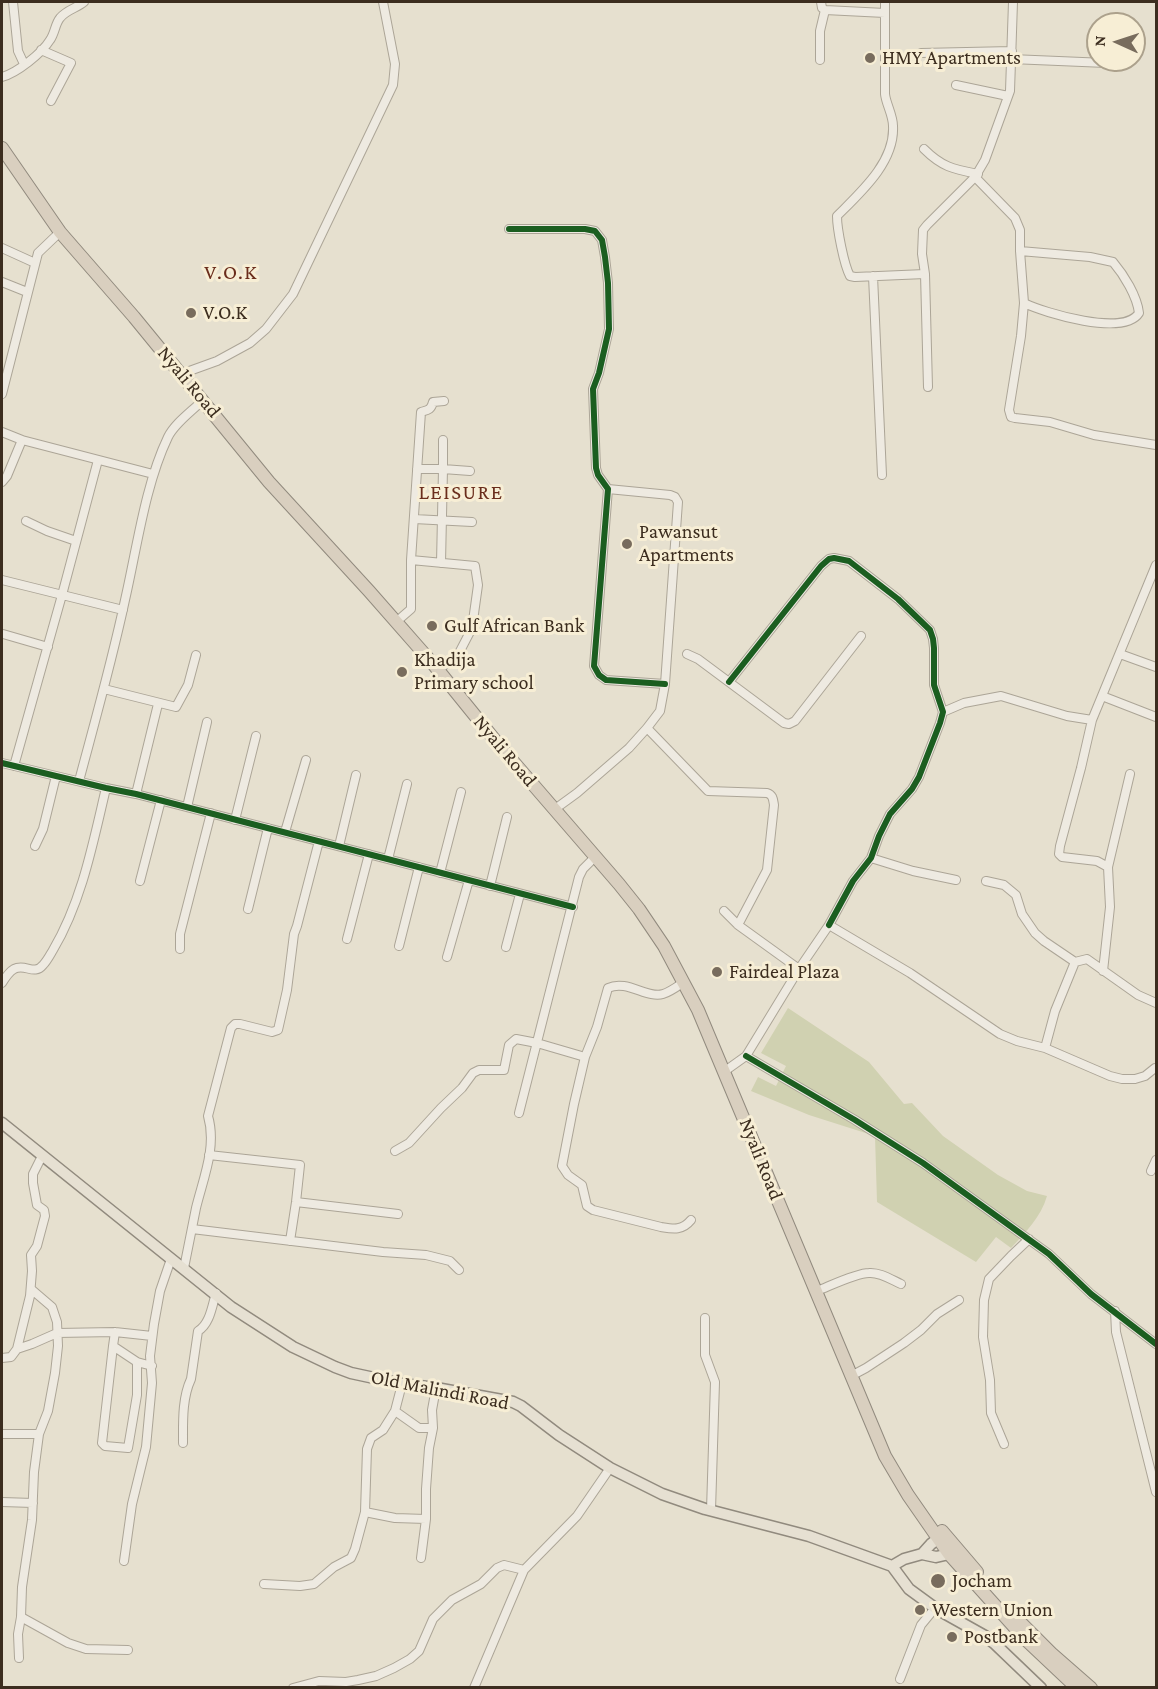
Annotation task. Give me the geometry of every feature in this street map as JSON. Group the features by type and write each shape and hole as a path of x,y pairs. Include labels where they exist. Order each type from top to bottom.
{"highway":[{"name":"Nyali Road","path":"2,148 60,232 220,420 283,498 438,670 646,918 674,962 698,1010 877,1435 952,1551 1026,1640 1077,1688"},
{"name":"Nyali Road","path":"952,1551 1051,1653 1091,1688"}],"main road":[{"name":"Old Malindi Road","path":"2,1123 231,1307 317,1359 351,1373 402,1384 513,1402 610,1468 662,1494 685,1503 809,1536 892,1566"},
{"path":"922,1554 941,1536"},
{"path":"952,1551 933,1557 922,1554 904,1559 892,1566 909,1589 935,1608 990,1640 1041,1688"}],"street":[{"path":"13,2 18,51 24,64"},
{"path":"2,77 9,75 41,50 50,41 60,18 84,2"},
{"path":"181,374 216,361 250,343 266,329 293,294 393,85 394,64 383,2"},
{"path":"885,2 885,94 893,125 889,150 883,165 837,216 837,225 848,273 855,277 925,274"},
{"path":"928,387 923,230 976,176 985,160 1010,91 1013,2"},
{"path":"820,60 823,6 885,13"},
{"path":"41,50 71,63 51,101"},
{"path":"921,53 1011,55 1086,61"},
{"path":"956,85 1008,96"},
{"path":"924,149 937,161 976,176 1015,218 1020,230 1024,303 1009,410 1011,417 1050,422 1094,435 1156,445"},
{"path":"509,229 585,229 595,231 602,240 608,283 609,329 592,389 596,468 608,489 594,666 606,681 665,684"},
{"path":"2,394 38,253 60,232"},
{"path":"2,248 35,263"},
{"path":"1020,251 1090,257 1113,262 1121,271 1134,296 1139,313 1136,318 1125,323 1107,323 1070,318 1041,311 1024,303"},
{"path":"873,276 882,475"},
{"path":"2,282 27,292"},
{"path":"79,781 104,689 153,474 169,435 178,423 202,401"},
{"path":"396,622 411,609 411,561 421,412 431,408 433,402 444,401"},
{"path":"2,432 22,440 153,474"},
{"path":"2,482 7,476 22,440"},
{"path":"441,563 444,440"},
{"path":"14,766 98,460"},
{"path":"417,469 470,471"},
{"path":"555,809 577,793 647,728 660,711 665,684 678,502 670,495 608,489"},
{"path":"414,519 472,522"},
{"path":"26,521 76,541"},
{"path":"725,1071 746,1056 829,925 853,881 871,858 890,814 912,789 919,777 943,712 934,685 934,648 930,630 898,599 849,561 841,558 829,559 821,566 729,682"},
{"path":"411,561 476,566 478,585 472,628 458,655 438,670"},
{"path":"1108,867 1097,861 1062,857 1059,854 1060,846 1092,720 1156,565"},
{"path":"2,580 123,610"},
{"path":"3,634 48,647"},
{"path":"687,654 698,659 784,723 789,724 795,721 861,636"},
{"path":"1120,654 1156,667"},
{"path":"104,689 176,707 188,685 196,655"},
{"path":"943,712 964,703 1001,696 1067,716 1092,720"},
{"path":"1102,696 1156,717"},
{"path":"136,794 158,704"},
{"path":"187,807 207,722"},
{"path":"647,728 708,791 767,793 773,797 767,870 738,925"},
{"path":"235,820 256,736"},
{"path":"285,832 306,760"},
{"path":"2,763 161,800 573,907"},
{"path":"1102,970 1110,907 1108,867 1130,774"},
{"path":"339,846 356,775"},
{"path":"35,846 43,829 56,776"},
{"path":"388,859 407,783"},
{"path":"2,983 15,968 38,970 65,929 87,865 106,788"},
{"path":"440,873 462,792"},
{"path":"140,881 161,800"},
{"path":"180,950 180,934 211,813"},
{"path":"490,886 507,817"},
{"path":"248,909 268,828"},
{"path":"184,1268 196,1208 205,1181 211,1128 208,1116 231,1028 235,1024 240,1024 272,1032 278,1030 288,990 294,934 319,841"},
{"path":"347,939 369,854"},
{"path":"519,1113 579,877 583,869 596,857"},
{"path":"871,858 913,871 956,880"},
{"path":"399,946 419,867"},
{"path":"447,957 469,880"},
{"path":"986,880 1004,885 1016,895 1022,914 1035,933 1044,941 1075,962 1087,959 1138,994 1156,1003"},
{"path":"506,948 520,894"},
{"path":"724,912 738,925 799,969"},
{"path":"829,925 910,973 1000,1034 1045,1048 1122,1079 1145,1076 1156,1068"},
{"path":"1045,1048 1055,1011 1075,962"},
{"path":"684,982 663,995 622,986 614,985 608,988 597,1028 585,1057 562,1166 564,1172 582,1185 587,1206 593,1210 672,1229 680,1229 691,1220"},
{"path":"395,1151 409,1143 462,1088 473,1073 479,1070 504,1070 508,1045 516,1038 585,1057"},
{"path":"746,1056 893,1143 973,1198 1048,1254 1091,1294 1156,1344"},
{"path":"209,1155 300,1165 290,1241"},
{"path":"2,1358 11,1357 17,1349 31,1289 33,1271 31,1255 37,1246 45,1216 44,1210 37,1205 33,1183 33,1174 42,1156"},
{"path":"1151,1171 1156,1160"},
{"path":"296,1202 398,1214"},
{"path":"192,1229 426,1255 450,1261 459,1270"},
{"path":"1004,1444 991,1413 990,1380 983,1337 984,1300 989,1279 1029,1239"},
{"path":"124,1561 132,1504 146,1447 150,1409 152,1336 160,1291 171,1259"},
{"path":"817,1291 870,1272 901,1284"},
{"path":"20,1658 18,1634 22,1587 29,1549 34,1472 39,1434 48,1411 55,1373 57,1333 57,1322 52,1307 31,1289"},
{"path":"183,1443 183,1416 198,1331 207,1321 216,1293"},
{"path":"851,1376 904,1343 937,1314 959,1299"},
{"path":"1115,1311 1116,1332 1156,1492"},
{"path":"705,1318 705,1355 715,1382 711,1510"},
{"path":"17,1349 57,1333 115,1332 152,1336"},
{"path":"115,1332 102,1443 105,1446 128,1448 137,1395 136,1362"},
{"path":"113,1346 136,1362 152,1366"},
{"path":"264,1584 300,1586 314,1584 334,1567 351,1558 365,1512 367,1449 370,1438 383,1430 395,1411 402,1384"},
{"path":"421,1558 426,1519 429,1448 433,1428 432,1410 436,1388"},
{"path":"395,1411 419,1428 433,1428"},
{"path":"2,1434 39,1434"},
{"path":"474,1688 524,1570 577,1516 610,1468"},
{"path":"2,1502 33,1503"},
{"path":"365,1512 395,1518 426,1519"},
{"path":"293,1688 319,1681 358,1680 376,1676 394,1668 419,1651 433,1619 452,1600 481,1584 496,1568 504,1565 524,1570"},
{"path":"900,1679 921,1625 935,1608"},
{"path":"21,1617 68,1643 86,1649 128,1650"}],"green space":[{"path":"788,1008 869,1062 904,1104 912,1103 943,1136 998,1175 1027,1191 1047,1196 1037,1218 1011,1248 996,1237 976,1262 877,1202 875,1136 809,1115 751,1091 758,1077 776,1086 786,1066 761,1053"}],"cycle path":[{"path":"509,229 585,229 595,231 602,240 608,283 609,329 593,389 596,468 608,489 594,666 599,675 606,680 665,684"},
{"path":"729,682 829,559 849,561 898,599 930,630 934,648 934,685 943,712 940,723 919,777 912,789 890,814 871,858 853,881 829,925"},
{"path":"2,763 136,794 573,907"},
{"path":"746,1056 923,1163 1049,1254 1091,1294 1156,1344"}],"place":[{"name":"HMY Apartments","path":"870,58"},
{"name":"V.O.K","path":"191,313"},
{"name":"Pawansut Apartments","path":"627,544"},
{"name":"Gulf African Bank","path":"432,626"},
{"name":"Khadija Primary school","path":"402,672"},
{"name":"Fairdeal Plaza","path":"717,972"},
{"name":"Jocham","path":"938,1581"},
{"name":"Western Union","path":"920,1610"},
{"name":"Postbank","path":"952,1637"}],"district":[{"name":"V.O.K","path":"231,273"},
{"name":"LEISURE","path":"461,493"}]}
